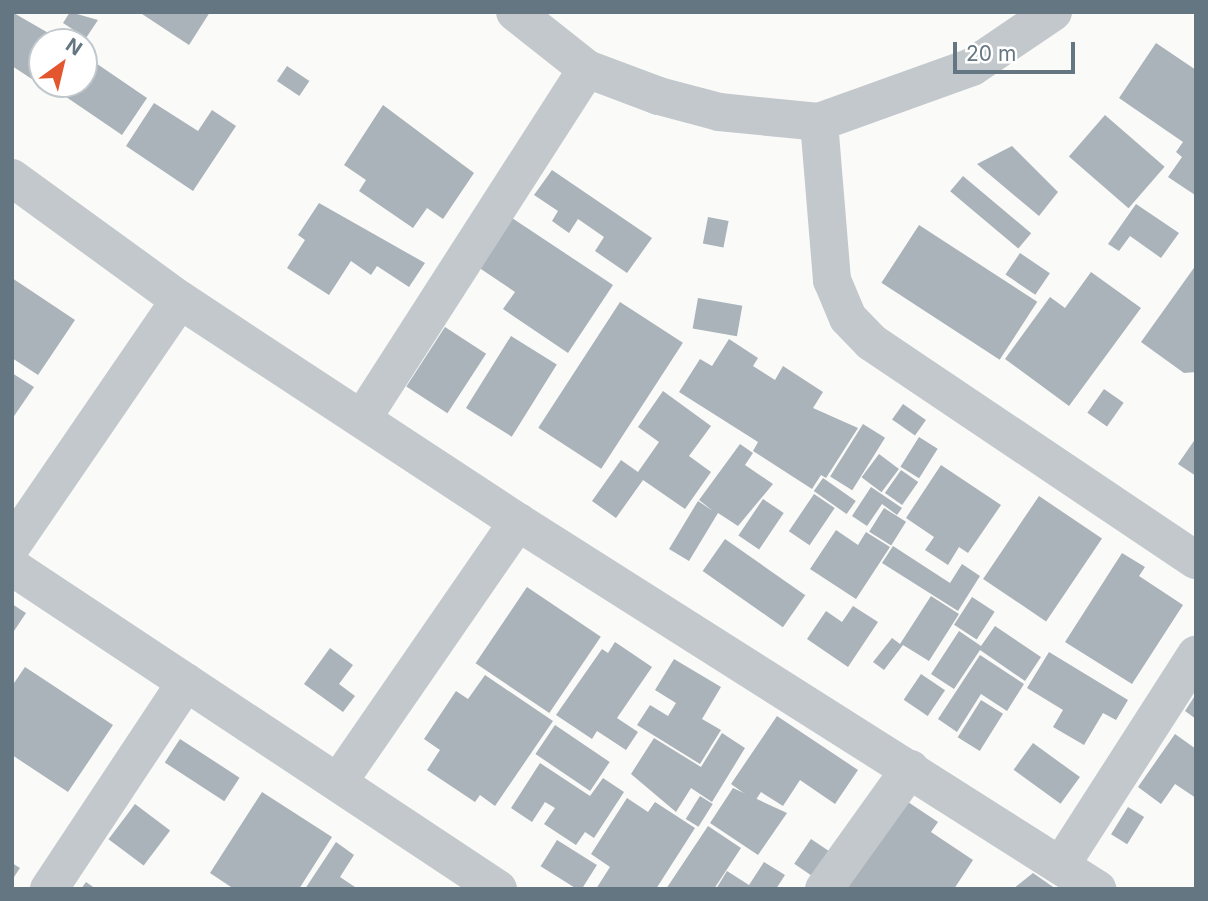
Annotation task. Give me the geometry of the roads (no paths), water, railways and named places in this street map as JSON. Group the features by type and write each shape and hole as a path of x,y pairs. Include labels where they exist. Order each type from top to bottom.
{"street":[{"path":"515,12 587,69 719,112 819,122 893,101 972,67 1053,12"},
{"path":"362,419 587,69"},
{"path":"819,122 832,280 848,318 871,342 1196,560"},
{"path":"12,178 180,300 518,522 1097,889"},
{"path":"12,545 180,300"},
{"path":"339,781 518,522"},
{"path":"12,567 339,781 498,889"},
{"path":"1061,865 1196,655"},
{"path":"49,889 186,682"},
{"path":"824,889 910,769"}]}
